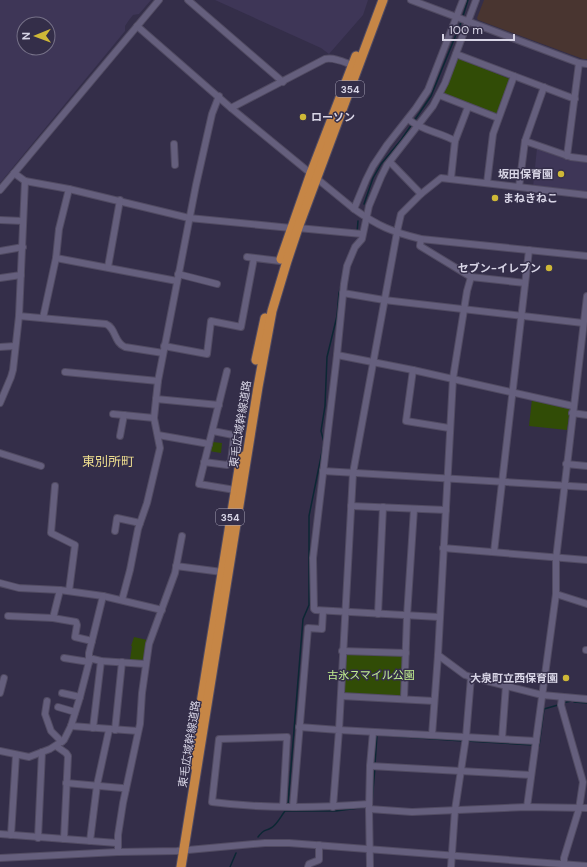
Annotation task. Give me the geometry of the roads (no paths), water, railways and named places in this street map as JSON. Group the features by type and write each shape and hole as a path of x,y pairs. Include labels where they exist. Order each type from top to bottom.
{"highway":[{"name":"東毛広域幹線道路","path":"181,867 180,851 222,572 261,335 280,261 295,228 376,0"},
{"name":"東毛広域幹線道路","path":"314,176 383,0"},
{"name":"東毛広域幹線道路","path":"175,867 180,851 267,336 295,228"}],"street":[{"path":"0,190 159,0"},
{"path":"188,0 283,82"},
{"path":"411,0 579,63 587,64"},
{"path":"354,209 373,166 424,96 432,81 463,0"},
{"path":"439,617 315,610 313,558 338,355 347,266 355,247 362,239 366,217 380,177 433,106 439,95 476,0"},
{"path":"137,26 231,108 354,209 376,224 397,234 420,239 587,256"},
{"path":"456,54 575,99"},
{"path":"231,108 330,58 352,65"},
{"path":"567,156 579,63"},
{"path":"487,183 493,134 514,76"},
{"path":"519,186 525,141 544,88"},
{"path":"439,95 498,118"},
{"path":"122,600 140,523 148,503 160,448 154,418 158,381 189,218 211,116 219,96"},
{"path":"451,178 455,141 468,107"},
{"path":"408,119 418,126 455,141"},
{"path":"525,141 567,156 587,159"},
{"path":"174,144 174,165"},
{"path":"390,162 421,194"},
{"path":"14,173 25,181 120,200 189,218 362,234"},
{"path":"333,807 339,730 344,612 353,473 400,216 438,179 451,178 587,195"},
{"path":"0,403 11,377 20,316 25,181"},
{"path":"43,318 56,258 59,229 69,189"},
{"path":"108,267 120,200"},
{"path":"0,220 23,221"},
{"path":"420,239 420,246 471,277 525,283"},
{"path":"0,251 22,247"},
{"path":"494,552 529,250"},
{"path":"56,258 217,284"},
{"path":"20,316 108,325 120,345 125,347 207,354 211,321 241,327 250,258 280,261"},
{"path":"0,278 21,275"},
{"path":"432,735 438,655 452,378 466,291 471,277"},
{"path":"343,294 583,323"},
{"path":"527,807 556,594 556,559 572,413 584,348 583,323 587,296"},
{"path":"0,347 15,346"},
{"path":"338,355 452,378 573,406"},
{"path":"413,370 406,421 449,428"},
{"path":"226,371 213,431 199,484 235,490"},
{"path":"65,372 158,381"},
{"path":"156,398 219,405"},
{"path":"572,413 587,415"},
{"path":"113,414 154,418"},
{"path":"120,436 124,415"},
{"path":"204,462 227,465 231,462 233,435 213,431"},
{"path":"158,435 209,444"},
{"path":"0,453 41,466"},
{"path":"566,464 587,466"},
{"path":"323,471 587,487"},
{"path":"55,486 52,533 75,546 69,591"},
{"path":"351,506 446,510"},
{"path":"378,614 383,507"},
{"path":"404,699 407,616 414,509"},
{"path":"115,531 117,518 140,523"},
{"path":"118,852 117,843 123,803 138,731 145,664 151,637 162,610 176,566 182,536"},
{"path":"443,548 556,559 587,560"},
{"path":"176,566 222,572"},
{"path":"0,583 18,588 60,590 103,596 162,610"},
{"path":"54,618 60,590"},
{"path":"556,594 587,604"},
{"path":"0,751 29,757 62,742 71,726 80,697 103,596"},
{"path":"293,808 308,628 322,629 323,611"},
{"path":"8,616 54,618 76,622 75,637 92,640"},
{"path":"342,651 406,653"},
{"path":"438,655 465,675 471,677 542,695 587,699"},
{"path":"64,658 145,664"},
{"path":"93,728 100,660"},
{"path":"90,841 98,786 112,730 122,662"},
{"path":"451,867 456,810 466,737 471,677"},
{"path":"0,693 4,678"},
{"path":"502,739 506,685"},
{"path":"62,693 80,697"},
{"path":"341,696 434,701"},
{"path":"562,697 561,705 583,782 580,808 564,858 564,866"},
{"path":"47,701 45,714 51,731 62,742"},
{"path":"58,707 75,712"},
{"path":"71,726 138,731"},
{"path":"299,727 536,741"},
{"path":"370,867 369,806 373,732"},
{"path":"283,807 287,737 219,739 212,802 250,807 293,808 369,806 412,812 527,807 587,808"},
{"path":"56,746 68,754 64,839"},
{"path":"38,838 42,752"},
{"path":"11,836 16,755"},
{"path":"370,766 531,775"},
{"path":"66,782 126,789"},
{"path":"0,834 117,843"},
{"path":"0,858 118,852 180,851 289,843 564,866 587,866"},
{"path":"308,867 309,864 319,860 319,846"}],"waterway":[{"path":"463,16 468,0"},
{"path":"414,121 431,96 462,20"},
{"path":"364,204 373,178 381,164 412,124"},
{"path":"357,233 358,221"},
{"path":"288,804 303,619 309,605 309,516 324,442 321,431 325,406 327,357 337,316 341,287"},
{"path":"563,703 571,701"},
{"path":"574,702 587,703"},
{"path":"537,746 539,746 544,709 558,705"},
{"path":"375,764 377,735 463,741"},
{"path":"467,741 533,745"},
{"path":"372,802 375,767"},
{"path":"258,837 263,831 275,825 285,811 336,811 366,807"},
{"path":"230,867 236,853"}],"place":[{"name":"ローソン","path":"303,117"},
{"name":"坂田保育園","path":"561,174"},
{"name":"まねきねこ","path":"495,198"},
{"name":"セブン-イレブン","path":"549,268"},
{"name":"大泉町立西保育園","path":"566,678"}],"district":[{"name":"東別所町","path":"108,461"}],"park label":[{"name":"古氷スマイル公園","path":"371,675"}]}
